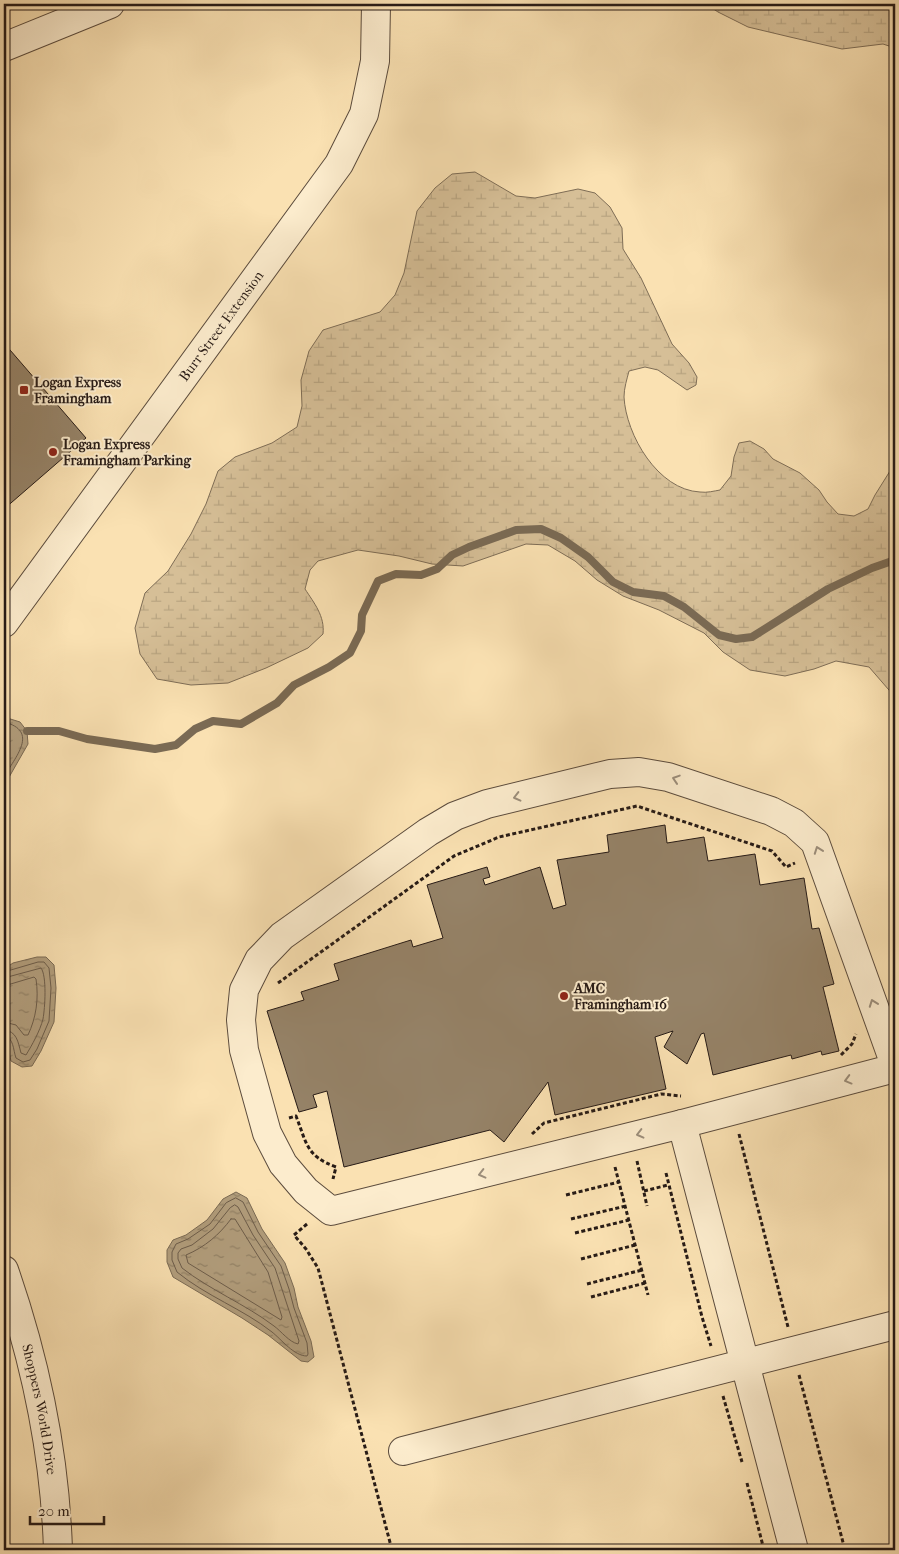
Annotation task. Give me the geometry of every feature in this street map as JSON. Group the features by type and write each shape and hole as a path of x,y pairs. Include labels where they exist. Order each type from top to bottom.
{"street":[{"path":"4,47 110,4"},
{"name":"Burr Street Extension","path":"4,623 340,164 364,114 375,61 376,4"},
{"path":"639,772 668,777 770,811 794,823 815,842 895,1067 682,1124 321,1216 306,1191 283,1164 267,1133 244,1050 241,1020 244,990 259,960 282,936 428,832 455,816 487,804 610,774 639,772"},
{"path":"682,1124 794,1550"},
{"name":"Shoppers World Drive","path":"4,1270 23,1333 41,1409 52,1482 58,1550"},
{"path":"403,1451 895,1325"}],"path":[{"path":"277,984 454,856 499,837 636,806 772,851 786,867 803,858"},
{"path":"833,1058 840,1056 852,1044 858,1031"},
{"path":"528,1137 544,1123 661,1094 683,1096"},
{"path":"281,1120 296,1116 314,1156 336,1167 332,1185"},
{"path":"737,1129 790,1335"},
{"path":"613,1159 648,1295"},
{"path":"664,1167 702,1317 712,1349"},
{"path":"566,1195 619,1182"},
{"path":"644,1191 668,1185"},
{"path":"571,1220 626,1206"},
{"path":"321,1216 294,1235 318,1268 392,1550"},
{"path":"575,1234 629,1220"},
{"path":"581,1259 635,1244"},
{"path":"588,1284 642,1270"},
{"path":"591,1297 645,1283"},
{"path":"799,1374 845,1550"},
{"path":"723,1396 743,1467"},
{"path":"745,1476 764,1550"}],"green space":[{"path":"706,4 895,4 895,48 883,44 842,49 790,37 748,27"},
{"path":"475,172 516,196 535,198 578,189 595,193 610,207 622,228 623,249 641,278 672,344 689,363 697,377 696,385 687,390 658,370 645,367 629,371 624,390 626,412 638,443 658,471 671,482 685,489 700,492 720,490 731,476 734,457 739,443 750,441 764,449 773,459 800,473 819,490 838,514 854,516 868,509 895,463 895,697 869,667 836,661 785,676 750,670 723,652 704,633 659,610 623,596 597,580 575,561 548,545 526,544 463,566 432,564 399,556 358,550 318,561 310,570 305,589 321,616 323,634 308,648 228,683 191,685 157,679 140,654 135,628 145,593 168,571 191,534 206,504 218,471 235,457 272,443 297,427 302,406 301,380 309,351 323,330 380,312 395,295 404,273 417,211 435,188 452,174"}],"water":[{"path":"4,717 20,722 27,731 28,744 4,786"},
{"path":"37,957 46,957 54,965 56,988 54,1022 32,1066 22,1067 11,1061 4,1031 4,969 13,963"},
{"path":"236,1192 247,1198 262,1229 285,1263 294,1288 298,1307 311,1341 314,1357 308,1362 301,1361 268,1335 173,1277 167,1262 167,1250 173,1240 186,1235 207,1220 223,1199"}],"building":[{"name":"Logan Express Framingham","path":"4,343 86,438 4,509"},
{"name":"AMC Framingham 16","path":"665,825 667,843 704,837 708,861 755,854 760,885 804,878 812,929 819,928 834,984 823,987 839,1051 822,1055 821,1051 792,1059 791,1055 713,1075 704,1033 701,1034 687,1064 664,1047 673,1031 655,1037 666,1089 555,1115 548,1082 504,1142 490,1130 344,1167 327,1091 313,1095 317,1107 299,1112 267,1011 304,1000 301,992 339,980 334,964 411,940 413,947 443,938 427,885 487,867 490,877 483,879 485,885 540,867 553,909 566,905 557,860 609,852 607,835"}],"waterway":[{"path":"27,731 59,731 87,739 155,749 176,745 195,729 213,721 241,724 277,703 294,685 329,667 350,653 361,631 362,615 378,581 396,574 421,575 437,569 452,555 516,530 541,529 561,538 588,557 613,582 633,592 664,596 684,607 719,635 736,639 752,637 828,589 872,568 895,560"}],"place":[{"name":"Logan Express Framingham","path":"24,390"},
{"name":"Logan Express Framingham Parking","path":"53,452"},
{"name":"AMC Framingham 16","path":"564,996"}]}
